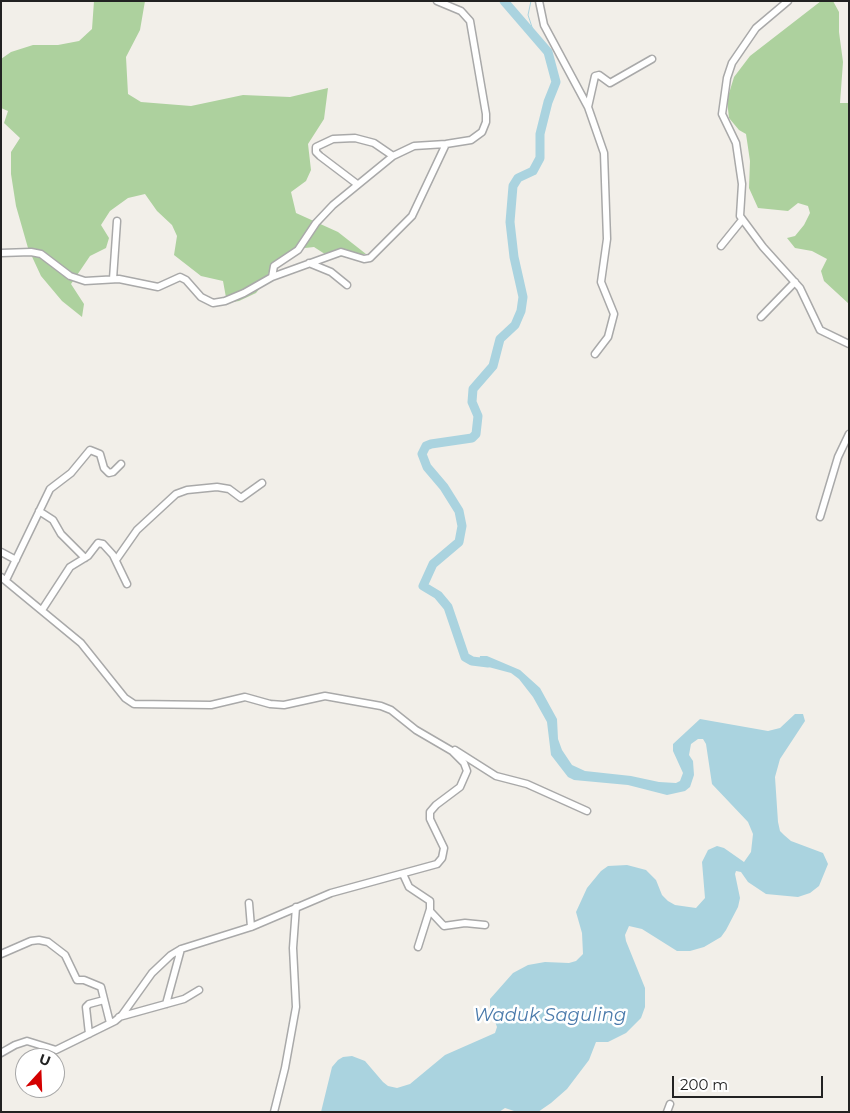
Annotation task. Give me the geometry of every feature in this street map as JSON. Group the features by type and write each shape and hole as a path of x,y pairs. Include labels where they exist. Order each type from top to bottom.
{"street":[{"path":"272,277 274,266 298,250 316,223 357,184 393,156 414,146 446,144 476,138 485,125 486,114 470,21 461,11 437,1"},
{"path":"539,1 547,32 588,107 604,153 607,239 601,282 603,291 614,314 608,337 595,354"},
{"path":"788,1 756,28 732,63 727,78 722,114 736,143 742,184 739,213 742,220 801,290 820,330 849,344"},
{"path":"588,107 595,76 599,75 610,83 652,59"},
{"path":"357,184 320,156 315,150 316,147 333,138 356,138 374,143 393,156"},
{"path":"1,253 31,252 40,254 70,276 85,281 113,279 158,287 172,279 182,278 201,297 216,303 244,293 272,277 341,252 366,259 375,253 412,216 446,144"},
{"path":"721,246 742,220"},
{"path":"113,279 117,221"},
{"path":"308,263 331,272 347,285"},
{"path":"761,317 795,282"},
{"path":"820,517 835,465 849,434"},
{"path":"121,464 113,472 109,473 104,468 100,454 94,450 89,451 71,473 50,489 16,560 4,579 81,644 125,698 134,704 211,705 246,697 270,704 284,705 329,697 388,708 422,734 496,776 527,784 587,811"},
{"path":"116,560 137,530 176,494 186,490 217,487 229,489 237,497 242,498 262,483"},
{"path":"39,511 54,520 62,534 85,558"},
{"path":"42,610 70,567 85,558 100,543 116,560 127,584"},
{"path":"1,552 16,560"},
{"path":"119,1017 152,973 171,955 181,949 251,927 338,891 435,865 443,856 443,844 432,822 430,812 436,805 460,787 467,774 464,763 447,747"},
{"path":"403,874 409,887 430,901 430,907 418,947"},
{"path":"249,903 251,927"},
{"path":"274,1112 285,1068 296,1007 293,948 296,907"},
{"path":"430,907 431,911 445,927 465,922 486,925"},
{"path":"1,954 31,941 45,941 65,955 76,980 84,980 101,987 110,1023"},
{"path":"166,1004 181,949"},
{"path":"1,1053 26,1042 56,1050 119,1017 187,998 198,990"},
{"path":"89,1034 86,1006 104,1000"},
{"path":"667,1112 670,1104"}],"green space":[{"path":"94,1 145,1 140,30 126,57 128,94 141,102 191,106 243,95 290,97 328,88 324,119 308,144 311,170 306,181 291,192 296,213 338,232 366,254 331,258 314,247 296,249 272,266 264,283 256,293 239,301 227,303 223,281 201,276 174,255 177,236 172,225 157,211 145,194 128,198 110,211 101,225 109,238 106,248 90,256 71,284 84,304 82,317 62,301 41,276 28,248 16,206 11,174 11,152 20,138 4,123 8,111 1,108 1,59 11,52 33,45 58,45 79,41 92,29"},
{"path":"821,1 833,1 839,12 839,32 843,62 840,103 849,103 849,304 824,281 821,271 827,259 812,251 795,248 787,238 795,236 804,225 810,213 808,206 798,203 788,211 758,208 749,188 750,161 746,134 739,130 729,118 727,100 734,77 750,56"}],"water":[{"name":"Waduk Saguling","path":"480,656 487,656 520,670 540,688 557,719 558,739 562,750 572,765 585,771 676,783 680,781 683,773 673,751 673,744 700,719 768,731 780,728 795,714 803,714 805,721 780,759 775,777 778,822 780,831 791,841 823,853 828,864 819,886 810,893 798,897 766,894 748,882 741,872 736,871 740,898 738,907 721,937 704,947 690,951 677,951 642,929 629,926 625,935 626,941 645,988 645,1007 641,1018 626,1033 608,1042 596,1042 589,1060 567,1089 538,1112 517,1112 505,1108 499,1112 321,1112 332,1067 343,1057 352,1056 365,1061 383,1082 388,1086 397,1088 410,1084 445,1055 495,1033 497,1027 490,1007 490,999 513,973 528,965 545,962 569,963 576,961 583,954 582,933 576,912 587,888 601,871 608,866 627,865 646,870 656,880 662,895 668,901 675,905 696,908 705,898 702,862 708,850 717,846 724,848 744,862 751,852 753,834 748,822 712,784 706,744 703,739 698,739 691,744 689,755 693,761 694,775 690,787 685,791 667,795 628,785 574,780 568,777 551,755 547,722 533,697 519,679 511,673 481,665 479,663"}],"waterway":[{"path":"488,663 472,661 465,657 448,607 438,595 423,586 433,564 459,542 462,526 459,511 444,487 427,467 422,454 426,446 431,444 472,438 476,434 478,416 472,402 473,389 493,366 500,339 515,325 521,311 523,297 514,257 510,222 513,186 518,178 533,171 540,158 540,134 548,102 556,82 548,52 504,1"},
{"path":"531,1 528,15 535,36"}]}
